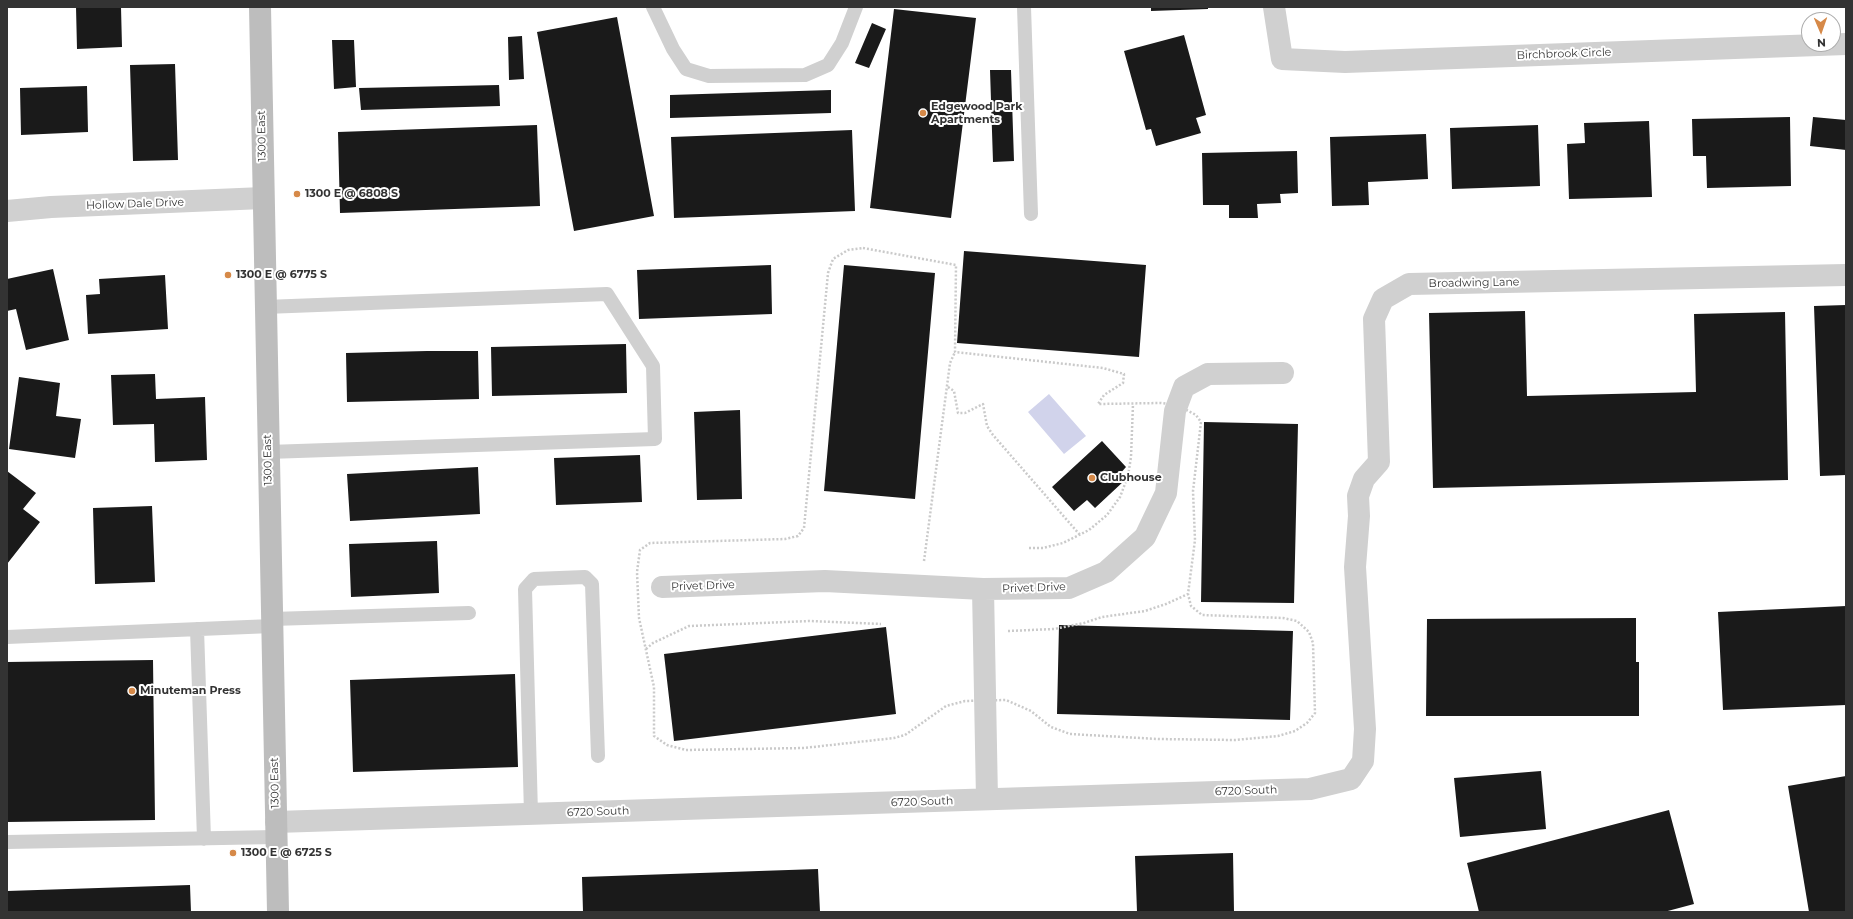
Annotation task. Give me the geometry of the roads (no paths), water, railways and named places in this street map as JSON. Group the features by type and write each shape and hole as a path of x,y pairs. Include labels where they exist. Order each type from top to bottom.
{"main road":[{"name":"1300 East","path":"260,7 278,912"}],"street":[{"name":"Birchbrook Circle","path":"1274,7 1282,59 1345,62 1846,44"},
{"name":"Hollow Dale Drive","path":"7,211 51,207 263,198"},
{"name":"Broadwing Lane","path":"1355,567 1359,516 1358,496 1364,479 1379,462 1374,319 1382,299 1409,284 1846,275"},
{"name":"Privet Drive","path":"662,587 825,581 983,589 1068,588 1106,572 1145,537 1166,494 1175,411 1184,387 1208,374 1283,373"},
{"name":"6720 South","path":"276,830 531,814 1310,789 1351,779 1363,762 1365,729 1355,567"},
{"path":"983,589 987,800"}],"lane":[{"path":"653,7 673,49 686,69 709,76 806,75 828,65 842,43 856,7"},
{"path":"1024,7 1031,214"},
{"path":"265,307 607,294 653,366 655,439 268,452"},
{"path":"531,814 525,589 534,579 585,577 592,584 598,756"},
{"path":"7,637 197,629 272,622 469,613"},
{"path":"197,629 204,840"},
{"path":"7,842 204,840 276,830"}],"water":[{"path":"1049,394 1086,436 1064,454 1028,412"}],"place":[{"name":"Edgewood Park Apartments","path":"923,113"},
{"name":"1300 E @ 6808 S","path":"297,194"},
{"name":"1300 E @ 6775 S","path":"228,275"},
{"name":"Clubhouse","path":"1092,478"},
{"name":"Minuteman Press","path":"132,691"},
{"name":"1300 E @ 6725 S","path":"233,853"}]}
